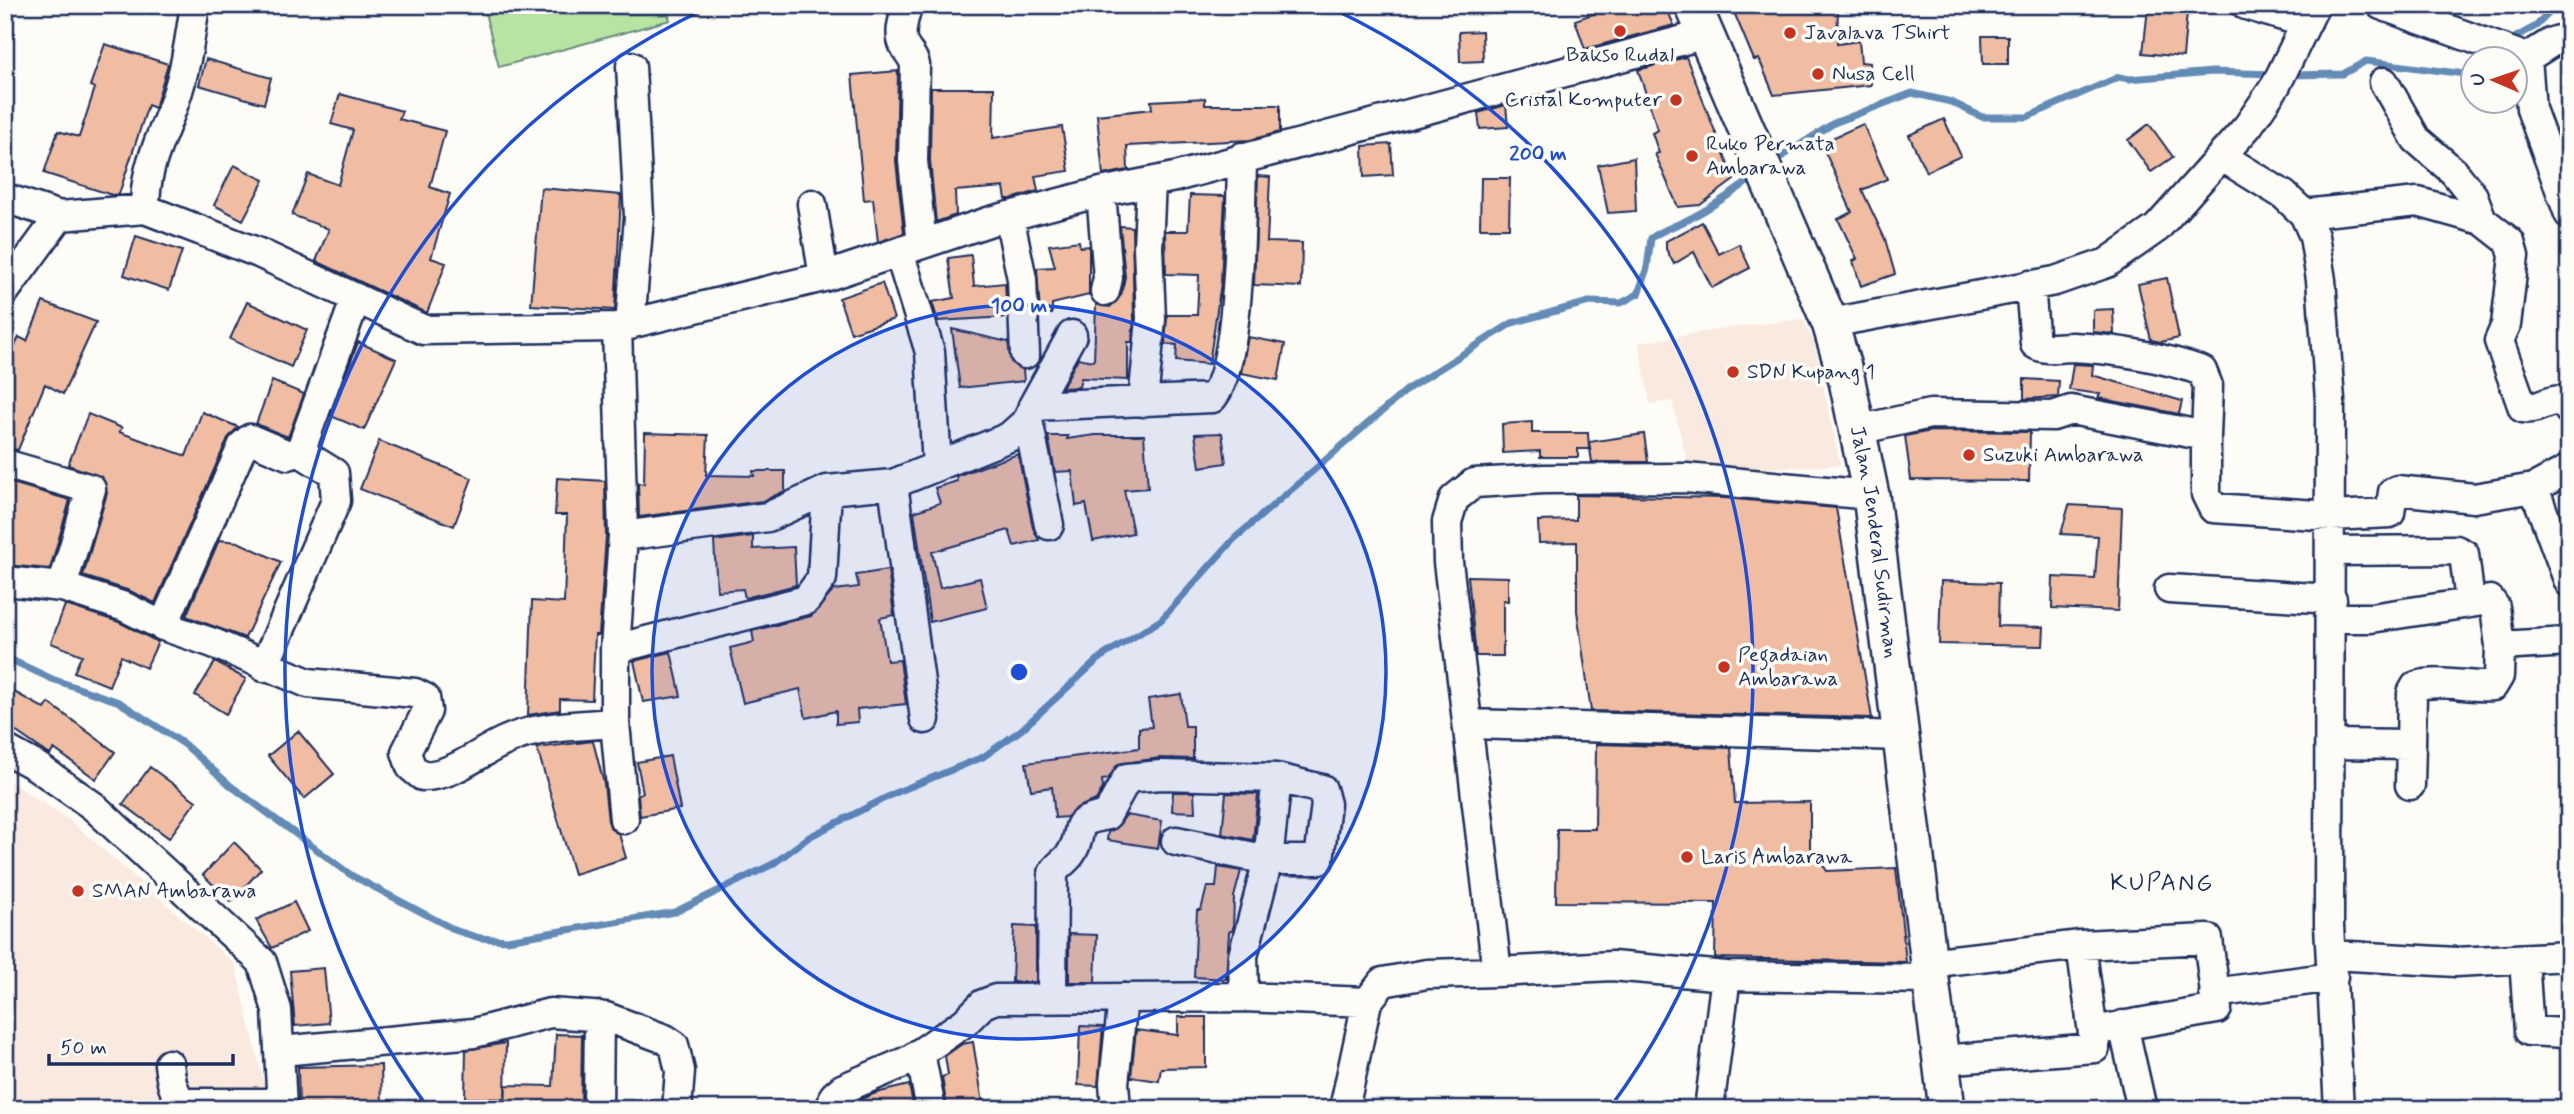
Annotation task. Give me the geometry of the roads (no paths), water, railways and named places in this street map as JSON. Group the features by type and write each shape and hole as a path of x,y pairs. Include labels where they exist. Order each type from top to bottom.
{"main road":[{"name":"Jalan Jenderal Sudirman","path":"1700,20 1830,323 1857,430 1871,495 1903,736 1947,1109"}],"street":[{"path":"145,209 150,160 175,101 186,64 195,5"},
{"path":"908,5 901,31 904,47 913,55 915,65 911,248 930,352 937,466"},
{"path":"1830,323 2030,285 2107,263 2157,228 2248,126 2276,85 2310,14 2246,5"},
{"path":"2381,5 2488,46"},
{"path":"5,198 60,216 145,209 259,253 424,330 624,326 824,277 1009,216 1242,157 1700,20"},
{"path":"2528,52 2569,37"},
{"path":"624,819 615,723 615,649 623,536 624,326 639,217 631,66"},
{"path":"2384,82 2416,139 2455,172 2473,196 2482,220"},
{"path":"2528,94 2569,214"},
{"path":"2221,156 2284,195 2304,214 2314,236 2321,280 2329,400 2332,551 2329,925 2339,1109"},
{"path":"1030,413 1213,398 1220,391 1227,366 1239,278 1242,157"},
{"path":"1143,402 1152,319 1148,247 1151,182"},
{"path":"1101,192 1108,278 1105,291"},
{"path":"2304,214 2418,202 2482,220 2510,242 2515,256 2506,325 2498,341 2523,408 2531,410 2555,399 2563,401 2569,410"},
{"path":"812,204 824,277"},
{"path":"5,291 60,216"},
{"path":"1009,216 1023,279 1025,354"},
{"path":"2030,285 2035,344 2040,348 2074,347 2177,362 2202,371 2208,386 2206,494 2213,508 2331,516 2390,513 2393,492 2398,490 2474,498 2534,488 2569,469"},
{"path":"300,452 356,298"},
{"path":"623,536 768,517 827,490 893,484 1009,437 1030,413 1072,335"},
{"path":"1857,430 1930,414 2053,416 2071,410 2206,436"},
{"path":"1030,413 1049,525"},
{"path":"163,626 243,445 250,439 288,455 300,452 334,473 335,501 264,667"},
{"path":"5,464 91,489 62,587"},
{"path":"1497,972 1448,562 1447,522 1454,499 1474,483 1544,479 1686,478 1871,495"},
{"path":"893,484 925,719"},
{"path":"2534,488 2569,582"},
{"path":"615,649 806,600 821,578 827,490"},
{"path":"2332,551 2456,550 2464,554 2470,602"},
{"path":"5,581 62,587 125,607 163,626 213,643 264,667 309,683 415,693 425,698 427,711 406,752 411,767 422,776 438,776 506,740 534,730 615,723"},
{"path":"2169,589 2331,608 2371,618 2490,600 2495,607 2500,646 2499,676 2493,686 2427,683 2416,686 2412,693 2410,785"},
{"path":"2500,646 2569,642"},
{"path":"1468,724 1903,736"},
{"path":"2330,744 2411,745"},
{"path":"5,749 36,766 93,806 262,961 272,985 281,1051 282,1106 184,1103 173,1087 169,1064"},
{"path":"1052,998 1053,873 1074,849 1078,829 1084,820 1107,815 1126,778 1161,775 1277,778 1322,789 1325,817 1320,860 1268,860 1176,841"},
{"path":"1244,997 1243,956 1268,860 1277,778"},
{"path":"1344,1109 1367,1002 1383,982 1394,978 1612,966 1726,976 1929,971 2081,945 2208,939 2217,1009 2093,1031"},
{"path":"1941,1060 2095,1048 2081,945"},
{"path":"2214,993 2333,966 2569,956"},
{"path":"2524,958 2529,1031 2566,1033 2569,1037"},
{"path":"1709,1109 1726,976"},
{"path":"831,1109 834,1096 842,1089 872,1079 920,1053 965,1022 983,1004 996,999 1244,997 1367,1002"},
{"path":"1115,1109 1114,1083 1122,998"},
{"path":"281,1051 474,1033 550,1013 600,1016 665,1039 674,1045 680,1071 677,1109"},
{"path":"598,1109 600,1016"},
{"path":"2123,1025 2142,1109"},
{"path":"920,1053 931,1109"}],"waterway":[{"path":"2505,43 2536,26 2557,5"},
{"path":"2289,75 2343,74 2366,61 2458,73"},
{"path":"1770,164 1834,123 1912,93 1951,102 1982,117 2027,117 2119,77 2129,79 2212,72 2274,74"},
{"path":"5,657 52,679 119,702 184,744 231,786 351,875 457,931 480,938 507,940 675,912 773,864 809,837 895,793 983,757 1021,730 1101,657 1161,620 1234,539 1409,388 1512,323 1589,302 1621,303 1638,294 1647,268 1651,238 1704,211 1756,176"}],"place":[{"name":"Bakso Rudal","path":"1620,31"},
{"name":"Javalava TShirt","path":"1790,33"},
{"name":"Nusa Cell","path":"1818,74"},
{"name":"Cristal Komputer","path":"1676,100"},
{"name":"Ruko Permata Ambarawa","path":"1692,156"},
{"name":"SDN Kupang 1","path":"1733,372"},
{"name":"Suzuki Ambarawa","path":"1969,455"},
{"name":"Pegadaian Ambarawa","path":"1724,667"},
{"name":"Laris Ambarawa","path":"1687,857"},
{"name":"SMAN Ambarawa","path":"78,891"}],"district":[{"name":"KUPANG","path":"2162,883"}]}
